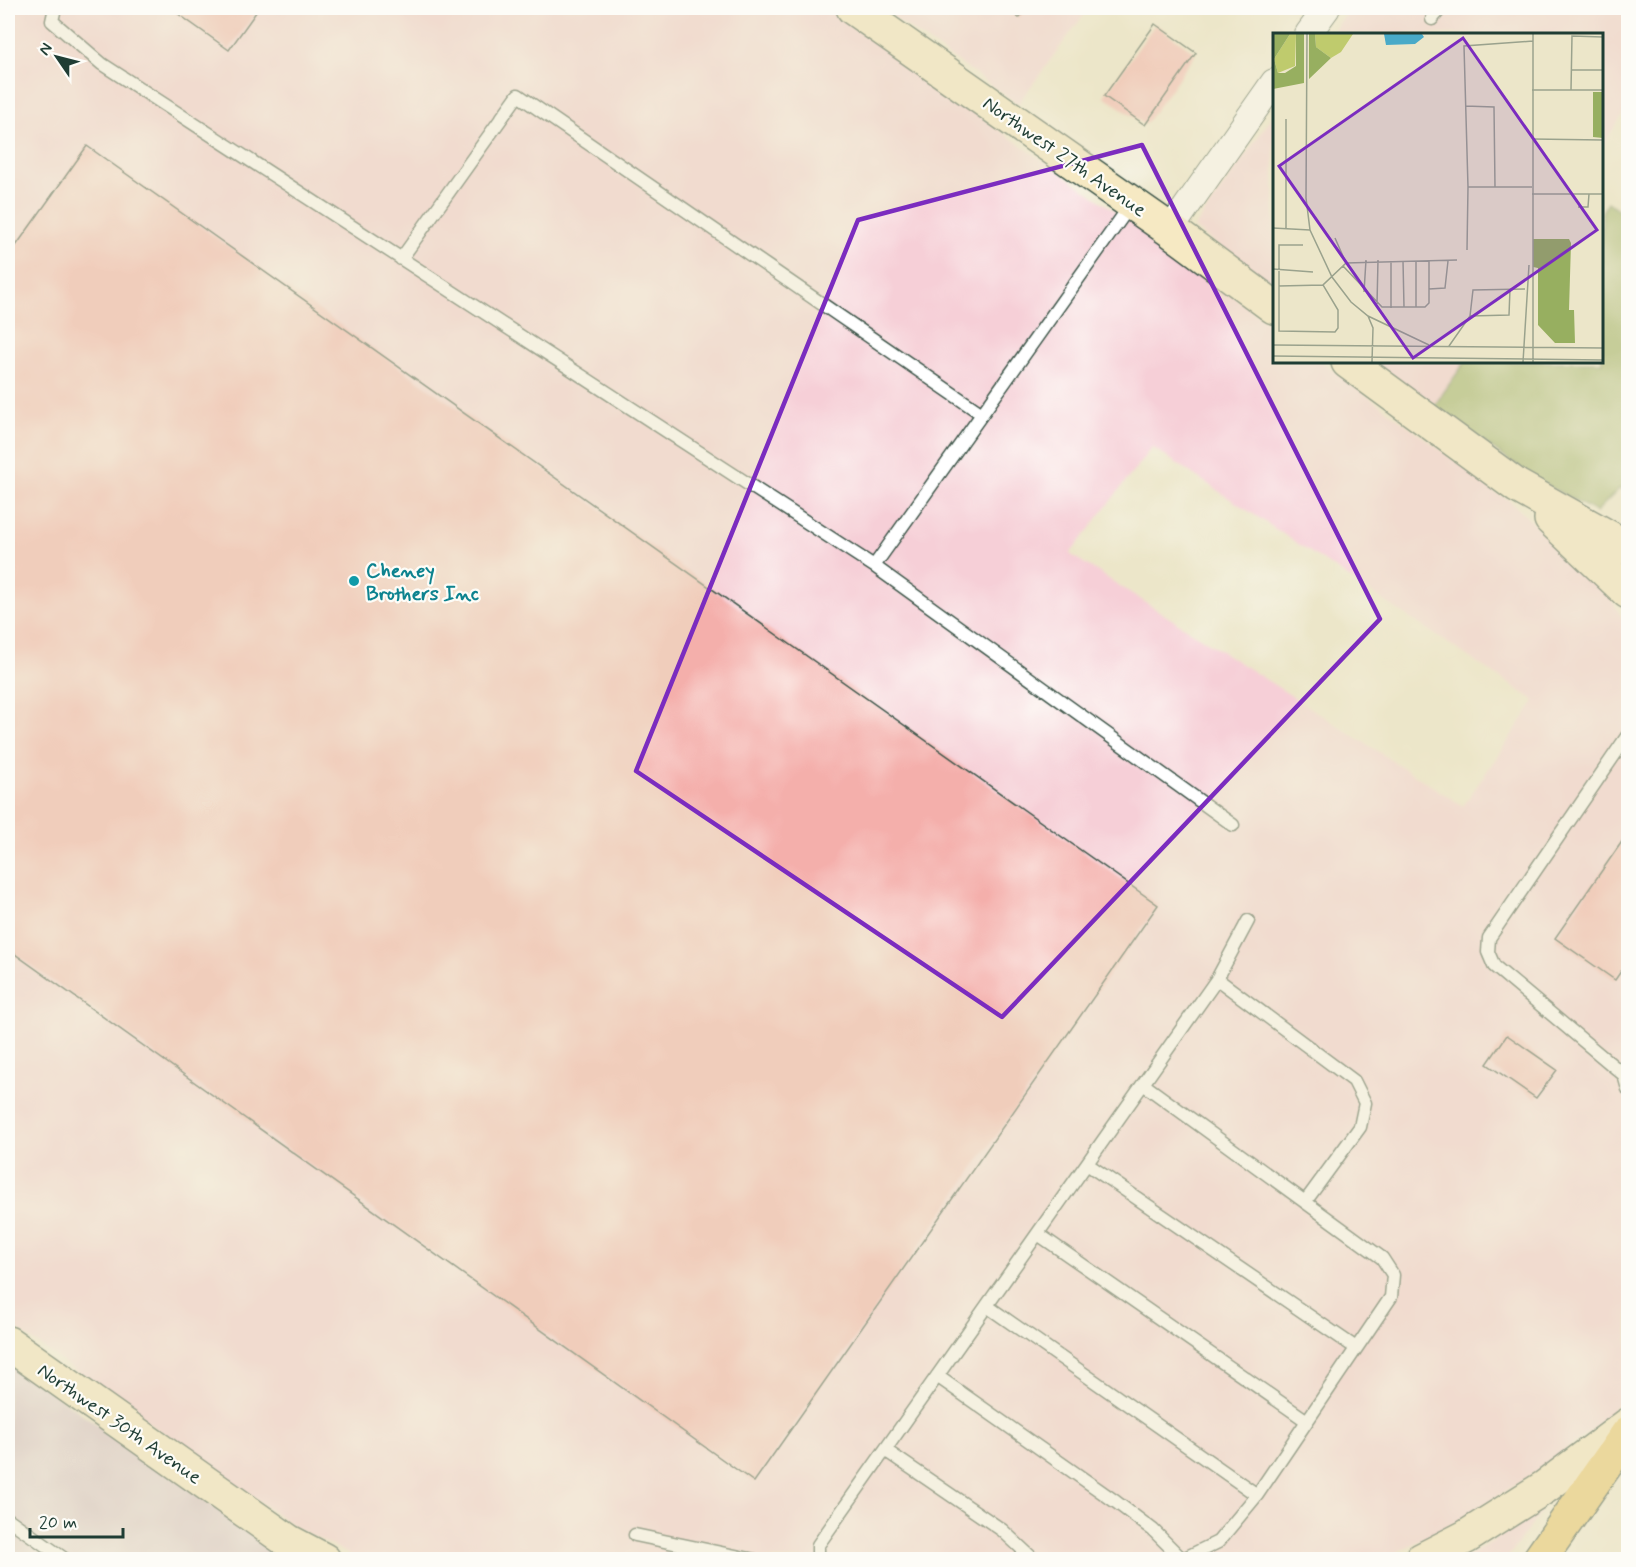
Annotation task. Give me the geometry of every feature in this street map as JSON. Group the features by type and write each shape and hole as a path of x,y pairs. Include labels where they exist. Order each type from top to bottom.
{"main road":[{"name":"Northwest 27th Avenue","path":"855,8 1170,230 1273,306"},
{"path":"1349,363 1517,486 1629,592"},
{"path":"1517,486 1629,548"},
{"name":"Northwest 30th Avenue","path":"8,1343 288,1541 324,1560"},
{"path":"1421,1560 1466,1537 1545,1487 1629,1425"},
{"path":"1539,1560 1629,1433"}],"street":[{"path":"1309,33 1328,8"},
{"path":"1170,230 1273,85"}],"lane":[{"path":"55,8 52,21 102,64 874,566 1233,825"},
{"path":"1432,19 1441,8"},
{"path":"401,259 519,95 982,414"},
{"path":"874,566 1132,203"},
{"path":"1628,735 1489,938 1488,952 1494,966 1626,1071 1629,1089"},
{"path":"818,1560 818,1545 1218,979 1248,921"},
{"path":"1218,979 1354,1081 1365,1103 1360,1127 1305,1202"},
{"path":"937,1376 1116,1502 1153,1530 1181,1559 1218,1542 1257,1495 1391,1297 1393,1275 1382,1258 1143,1084"},
{"path":"1087,1164 1356,1348"},
{"path":"1038,1234 1307,1421"},
{"path":"987,1306 1257,1495"},
{"path":"885,1450 1002,1530 1034,1560"},
{"path":"8,1519 66,1560"},
{"path":"635,1535 755,1560"}],"highlighted area":[{"path":"1142,145 1380,619 1002,1017 636,771 858,220"}],"shaded area":[{"path":"8,8 825,8 1161,243 1273,326 1273,363 1323,363 1495,490 1494,492 1508,499 1610,597 1628,628 1628,1388 1606,1420 1534,1473 1456,1523 1382,1559 359,1559 295,1527 8,1323","holes":["1152,447 1535,701 1463,806 1070,554"]},
{"path":"880,8 1089,8 1018,104"},
{"path":"1350,8 1628,8 1628,106 1603,145 1603,33 1332,33"},
{"path":"1273,115 1273,287 1194,228"},
{"path":"1375,363 1464,363 1434,406"},
{"path":"8,1362 290,1559 8,1559"},
{"path":"1543,1509 1507,1559 1460,1559 1475,1552"}],"green space":[{"path":"1608,202 1628,217 1628,493 1620,488 1596,512 1526,474 1515,463 1434,406 1464,363 1603,363 1603,210"}],"building":[{"path":"170,8 259,8 229,50"},
{"path":"1005,8 1027,8 1019,18"},
{"path":"1155,24 1196,53 1145,125 1104,96"},
{"name":"Cheney Brothers Inc","path":"87,146 1158,905 754,1482 8,949 8,257"},
{"path":"1628,833 1628,961 1615,980 1555,938"},
{"path":"1507,1035 1557,1070 1536,1098 1487,1064"}],"place":[{"name":"Cheney Brothers Inc","path":"354,581"}]}
